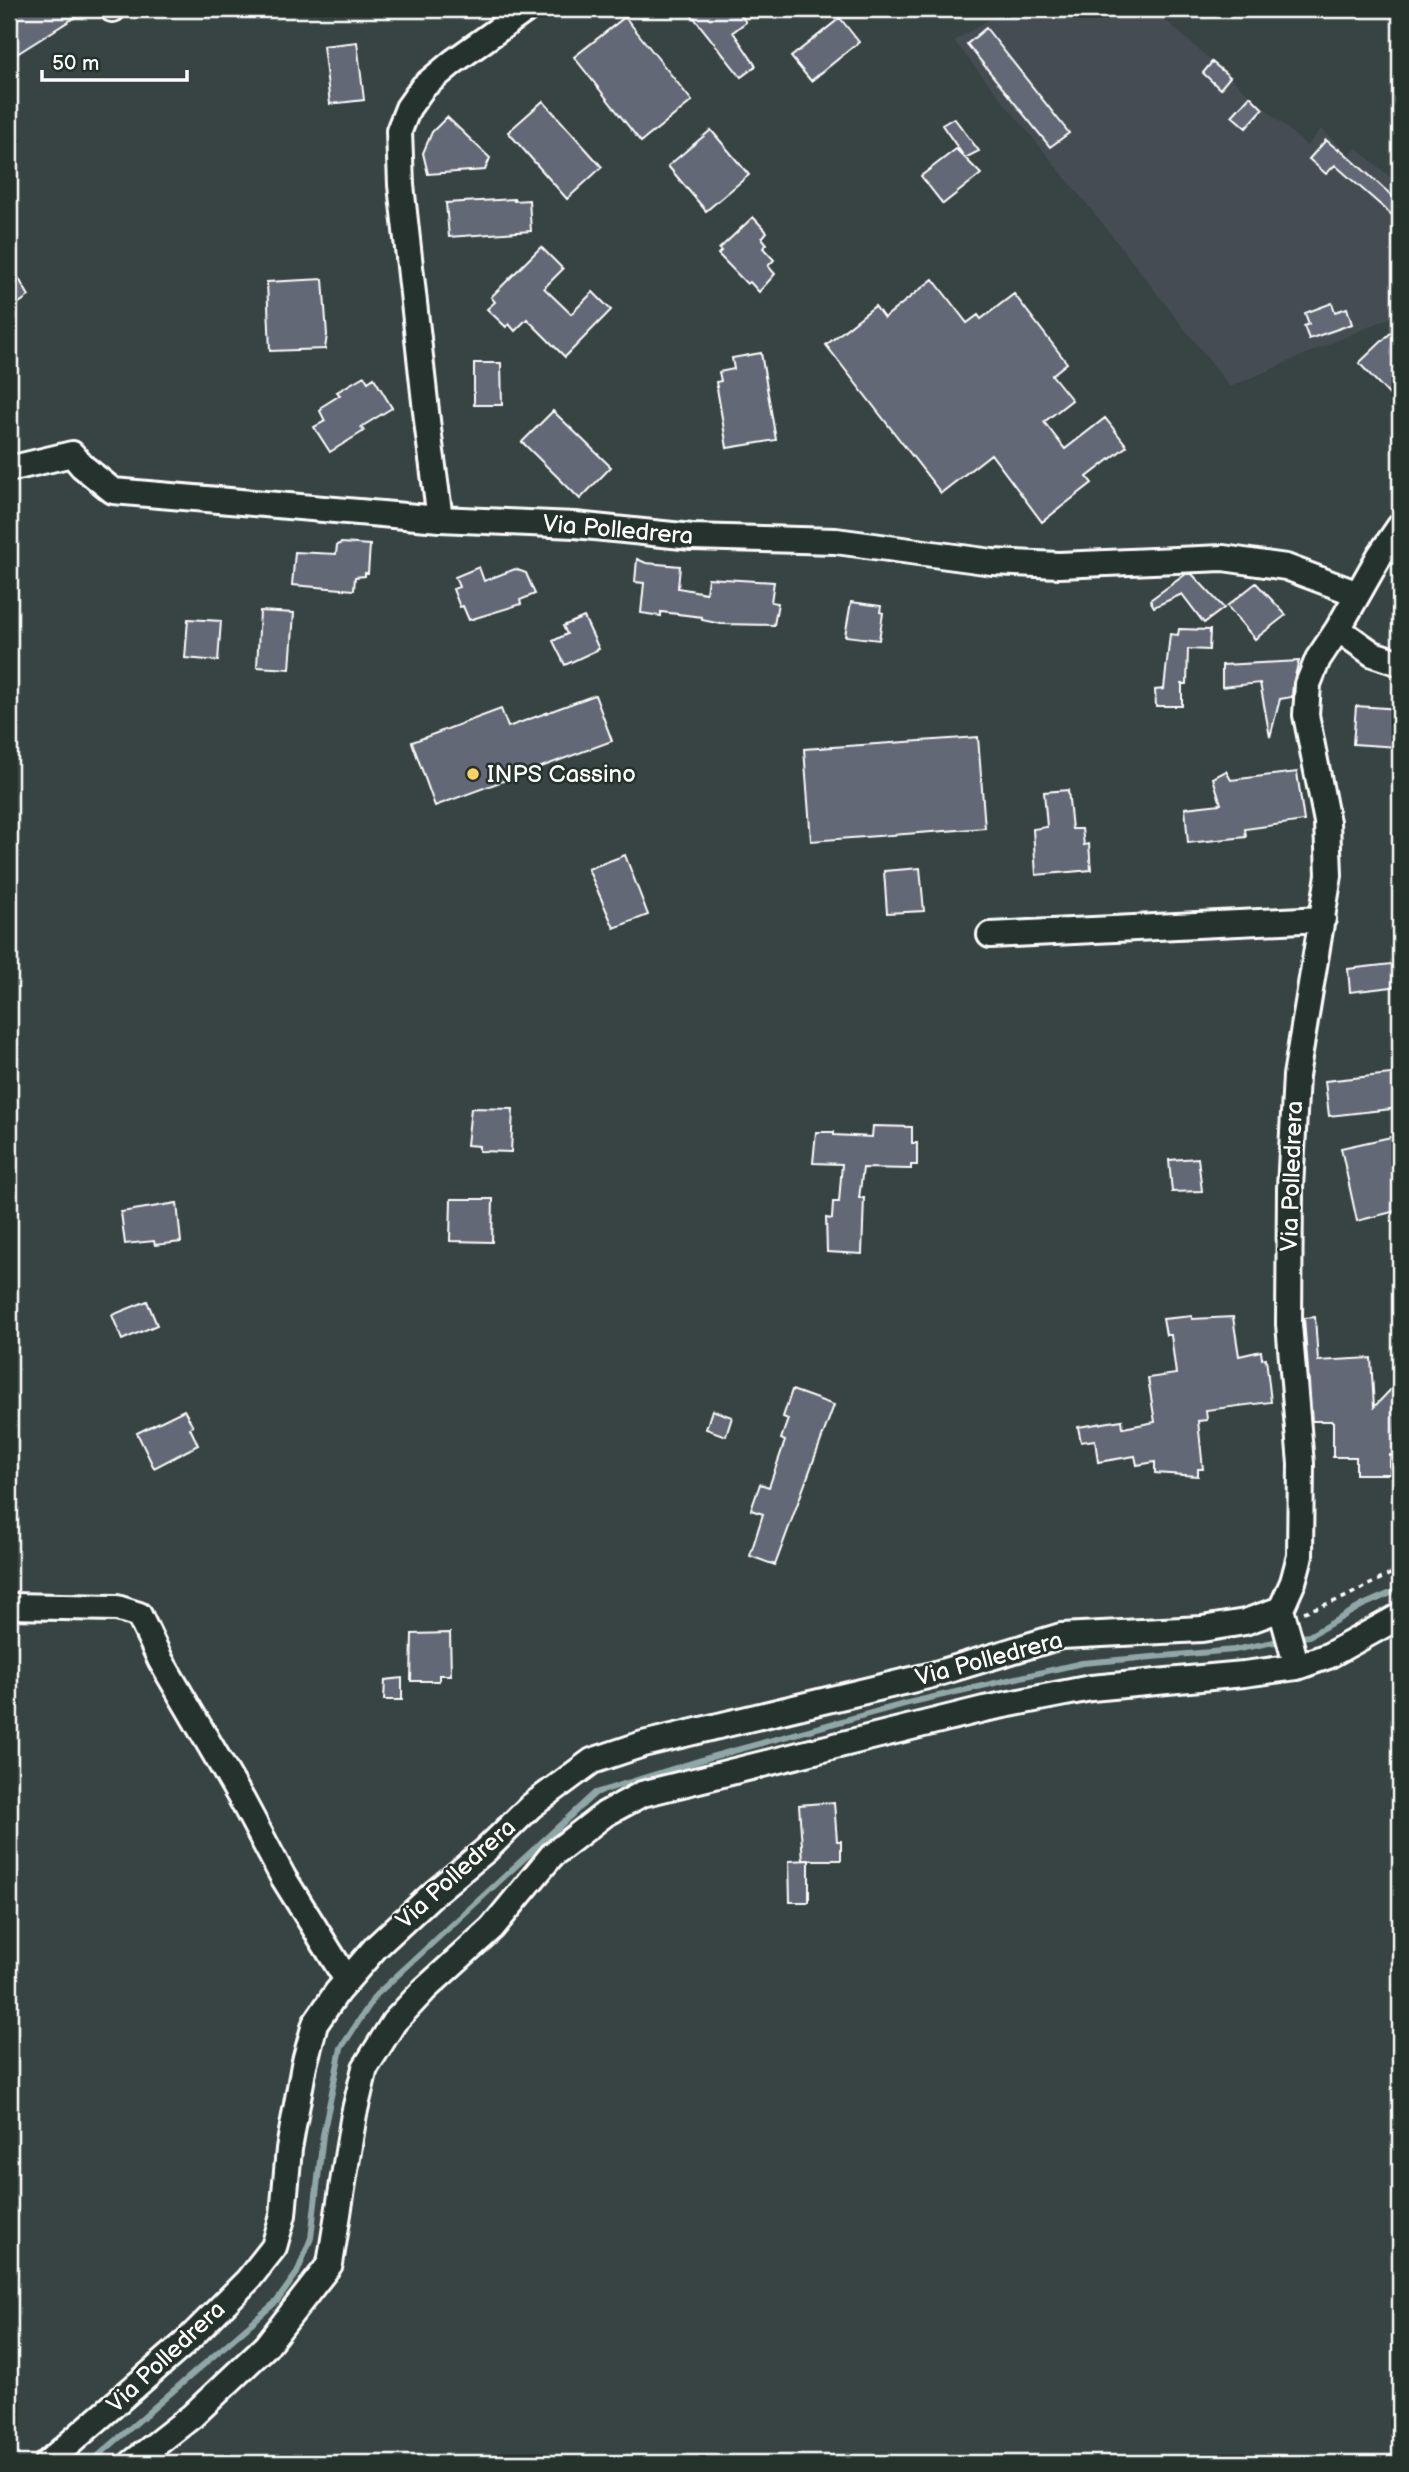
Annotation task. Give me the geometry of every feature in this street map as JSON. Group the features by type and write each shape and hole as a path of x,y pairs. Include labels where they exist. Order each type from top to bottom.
{"street":[{"path":"440,519 401,185 399,131 408,108 423,87 527,9"},
{"name":"Via Polledrera","path":"9,469 72,454 82,466 113,491 440,519 575,525 692,537 836,541 992,562 1059,565 1223,558 1286,567 1358,594"},
{"name":"Via Polledrera","path":"47,2463 184,2344 248,2280 274,2247 283,2215 289,2149 304,2065 315,2024 346,1980 404,1920 486,1850 531,1806 592,1761 656,1740 932,1675 1061,1636 1202,1629 1284,1616 1300,1556 1301,1464 1289,1312 1290,1188 1296,1076 1329,875 1327,822 1307,715 1308,684 1318,659 1400,526"},
{"path":"1338,629 1373,654 1400,663"},
{"path":"990,935 1323,919"},
{"path":"9,1606 117,1608 139,1615 161,1661 242,1800 283,1877 346,1980"},
{"path":"1284,1616 1296,1663"},
{"path":"132,2463 192,2416 266,2346 330,2264 354,2115 365,2068 394,2022 425,1989 492,1928 552,1854 605,1814 642,1794 984,1709 1091,1688 1244,1674 1328,1656 1400,1616"}],"path":[{"path":"1284,1616 1305,1612 1341,1599 1400,1569"}],"shaded area":[{"path":"1006,9 1153,9 1307,146 1321,129 1350,155 1357,148 1400,186 1400,309 1396,315 1230,387 1099,219 954,41"}],"building":[{"path":"9,9 88,9 9,59"},
{"path":"687,9 735,9 746,22 733,32 756,66 741,77"},
{"path":"625,17 692,101 641,142 574,57"},
{"path":"840,18 859,42 811,81 791,57"},
{"path":"986,28 1069,133 1050,147 967,44"},
{"path":"357,42 364,100 330,104 323,46"},
{"path":"1212,62 1230,77 1220,89 1203,73"},
{"path":"1250,96 1263,109 1246,128 1232,116"},
{"path":"543,101 602,167 567,199 508,132"},
{"path":"447,117 490,158 485,170 428,174 423,153 432,132"},
{"path":"954,118 979,151 965,158 942,125"},
{"path":"711,130 749,175 706,211 668,166"},
{"path":"1326,140 1338,150 1339,148 1400,203 1400,222 1335,165 1326,174 1309,159"},
{"path":"956,149 981,174 943,204 921,176"},
{"path":"529,200 531,231 449,237 446,203"},
{"path":"753,217 767,232 762,238 767,244 763,248 774,260 768,266 775,274 759,292 750,282 747,284 718,254 721,251 719,249"},
{"path":"541,247 563,269 544,288 571,314 593,292 611,310 565,357 527,319 515,331 509,324 506,327 487,309 495,302 491,297"},
{"path":"9,262 29,296 9,310"},
{"path":"323,279 327,335 325,349 270,351 267,282"},
{"path":"933,279 967,323 978,315 981,319 1014,294 1067,363 1052,375 1072,400 1044,422 1065,449 1105,418 1127,446 1087,477 1092,483 1042,522 991,454 941,493 826,345 875,306 884,318"},
{"path":"1332,303 1335,312 1347,308 1352,324 1309,339 1304,326 1309,324 1305,313"},
{"path":"1400,324 1400,406 1359,363"},
{"path":"761,353 776,440 727,448 716,382 721,381 719,372 734,369 732,358"},
{"path":"474,363 501,363 502,405 474,405"},
{"path":"364,376 368,382 374,378 392,408 361,427 364,431 330,452 314,427 325,421 321,407 340,395 337,392"},
{"path":"553,411 611,467 580,499 522,442"},
{"path":"337,545 370,545 368,573 355,577 354,590 292,585 295,552 336,554"},
{"path":"637,559 646,563 680,566 678,588 706,593 708,578 774,582 771,602 778,603 774,625 721,624 702,620 702,617 661,612 661,616 641,613 644,583 635,582"},
{"path":"479,567 484,581 515,569 526,573 535,594 520,600 521,604 469,620 453,589 459,587 455,577"},
{"path":"1186,574 1192,574 1224,608 1204,623 1182,594 1154,607 1150,600"},
{"path":"1256,583 1286,615 1255,639 1227,606"},
{"path":"851,602 881,606 880,612 883,613 879,640 845,636"},
{"path":"260,611 294,613 290,669 257,667"},
{"path":"584,617 599,649 565,665 553,641 567,634 563,626"},
{"path":"188,619 221,621 218,661 185,658"},
{"path":"1179,629 1210,630 1209,650 1188,649 1187,684 1182,684 1182,706 1156,706 1155,690 1164,689 1170,634 1178,635"},
{"path":"1299,661 1292,697 1280,699 1270,737 1260,683 1222,687 1222,665"},
{"name":"INPS Cassino","path":"595,695 612,741 435,806 412,742 501,709 508,727"},
{"path":"1356,706 1400,709 1398,747 1353,744"},
{"path":"978,737 985,828 811,841 804,749"},
{"path":"1226,771 1231,780 1297,772 1304,821 1245,829 1246,837 1188,843 1185,808 1221,804 1213,778"},
{"path":"1068,790 1072,829 1082,829 1084,845 1089,844 1091,870 1036,875 1033,829 1047,827 1044,792"},
{"path":"625,855 648,915 614,928 588,869"},
{"path":"920,868 924,911 887,913 884,871"},
{"path":"1400,963 1400,986 1350,992 1348,969"},
{"path":"1400,1073 1400,1108 1329,1116 1325,1081"},
{"path":"471,1108 513,1109 511,1152 479,1151 479,1146 467,1145"},
{"path":"873,1126 912,1127 912,1143 917,1143 917,1165 911,1165 911,1169 863,1168 859,1198 864,1198 862,1254 827,1252 826,1218 832,1219 833,1202 839,1202 842,1164 813,1163 816,1132 872,1137"},
{"path":"1400,1135 1400,1210 1357,1221 1341,1148"},
{"path":"1198,1158 1202,1191 1172,1192 1169,1160"},
{"path":"451,1199 493,1199 492,1242 450,1241"},
{"path":"177,1203 181,1242 125,1244 121,1212"},
{"path":"147,1301 157,1325 122,1340 112,1315"},
{"path":"1192,1316 1192,1319 1233,1317 1239,1356 1261,1351 1262,1359 1266,1358 1271,1402 1206,1410 1207,1420 1198,1421 1203,1469 1198,1469 1198,1476 1155,1473 1155,1462 1137,1465 1135,1456 1098,1462 1095,1440 1081,1442 1078,1427 1122,1420 1123,1428 1155,1422 1148,1378 1176,1374 1171,1335 1166,1335 1163,1319"},
{"path":"1315,1317 1318,1361 1371,1358 1374,1407 1398,1382 1394,1455 1390,1455 1390,1474 1356,1474 1356,1457 1333,1457 1333,1421 1312,1421 1304,1318"},
{"path":"792,1390 834,1405 775,1565 750,1556 763,1514 751,1510 760,1484 769,1487 785,1441 781,1439 788,1419 783,1417"},
{"path":"184,1410 193,1426 190,1428 198,1445 154,1468 137,1433"},
{"path":"712,1410 732,1417 726,1436 706,1429"},
{"path":"450,1633 451,1675 439,1675 439,1681 411,1681 412,1634"},
{"path":"402,1678 402,1700 384,1700 385,1680"},
{"path":"834,1802 837,1841 841,1841 841,1860 803,1860 799,1805"},
{"path":"809,1860 809,1902 790,1902 789,1861"}],"waterway":[{"path":"1295,1638 1309,1636 1363,1605 1400,1589"},
{"path":"90,2463 277,2301 297,2273 311,2238 323,2135 341,2048 376,1995 595,1793 711,1757 908,1703 1082,1663 1234,1650 1284,1640"}],"place":[{"name":"INPS Cassino","path":"473,774"}]}
